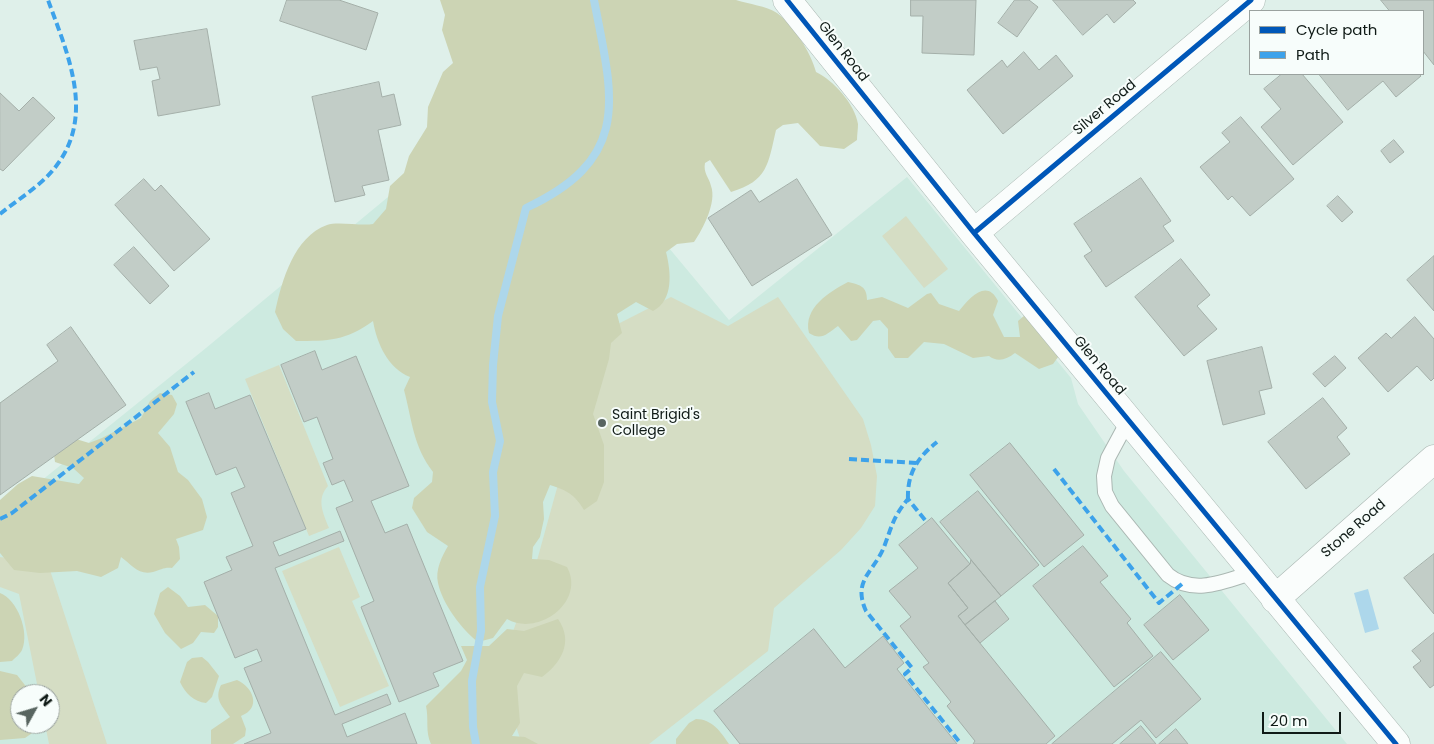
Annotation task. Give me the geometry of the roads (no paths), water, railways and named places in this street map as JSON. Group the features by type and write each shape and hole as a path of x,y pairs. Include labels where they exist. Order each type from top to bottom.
{"street":[{"name":"Glen Road","path":"787,0 974,233 1129,419 1274,599 1396,744"},
{"name":"Silver Road","path":"974,233 1250,0"},
{"name":"Stone Road","path":"1274,599 1434,459"}],"lane":[{"path":"1129,419 1108,458 1104,476 1105,492 1112,506 1168,575 1176,582 1198,587 1254,572"}],"water":[{"path":"1368,589 1379,629 1365,633 1354,593"}],"waterway":[{"path":"476,744 473,727 472,681 481,631 480,587 495,516 493,472 500,441 492,402 493,365 498,316 526,208 560,189 584,168 600,146 607,122 609,96 606,67 594,0"}],"place":[{"name":"Saint Brigid's College","path":"602,423"}]}
